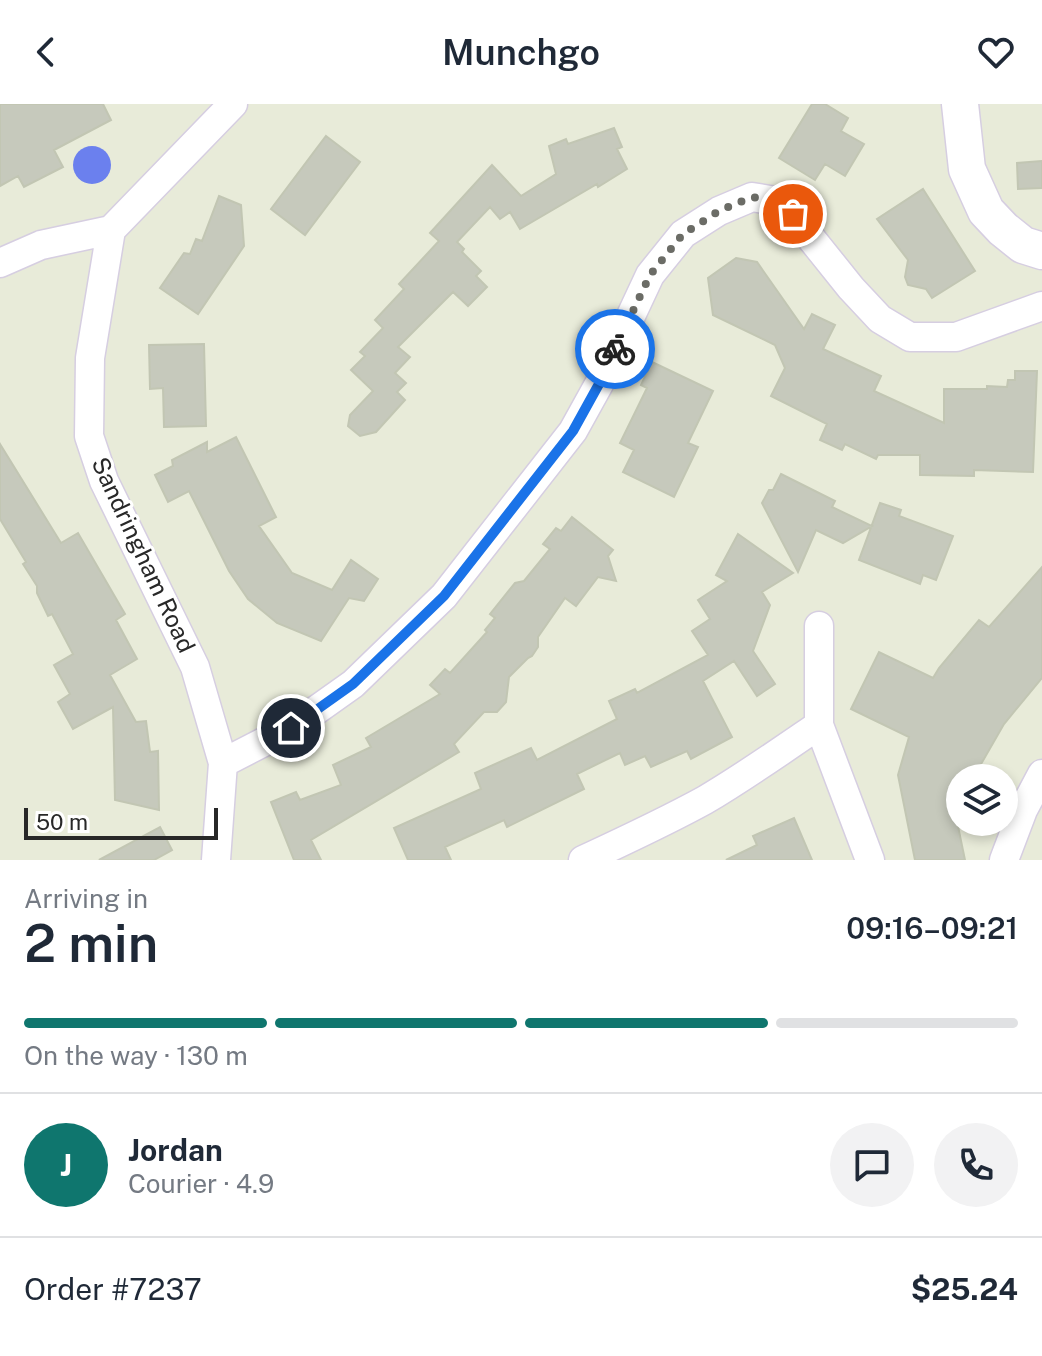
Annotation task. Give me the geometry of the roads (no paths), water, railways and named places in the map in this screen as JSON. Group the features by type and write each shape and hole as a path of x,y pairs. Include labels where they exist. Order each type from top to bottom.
{"street":[{"path":"0,263 41,245 111,230 233,104"},
{"path":"960,104 967,169 986,211 1023,245 1042,251"},
{"path":"223,763 291,728 353,684 444,596 573,431 599,384 650,275 683,234 719,211 752,197 782,202 880,319 910,337 956,337 1042,306"},
{"name":"Sandringham Road","path":"111,230 90,358 89,436 109,492 195,667 223,763 216,860"},
{"path":"819,626 819,725 870,860"},
{"path":"583,860 706,799 819,725"},
{"path":"1004,860 1023,810 1042,774"}],"water":[{"path":"92,146 105,152 111,165 105,178 92,184 79,178 73,165 79,152"}]}
